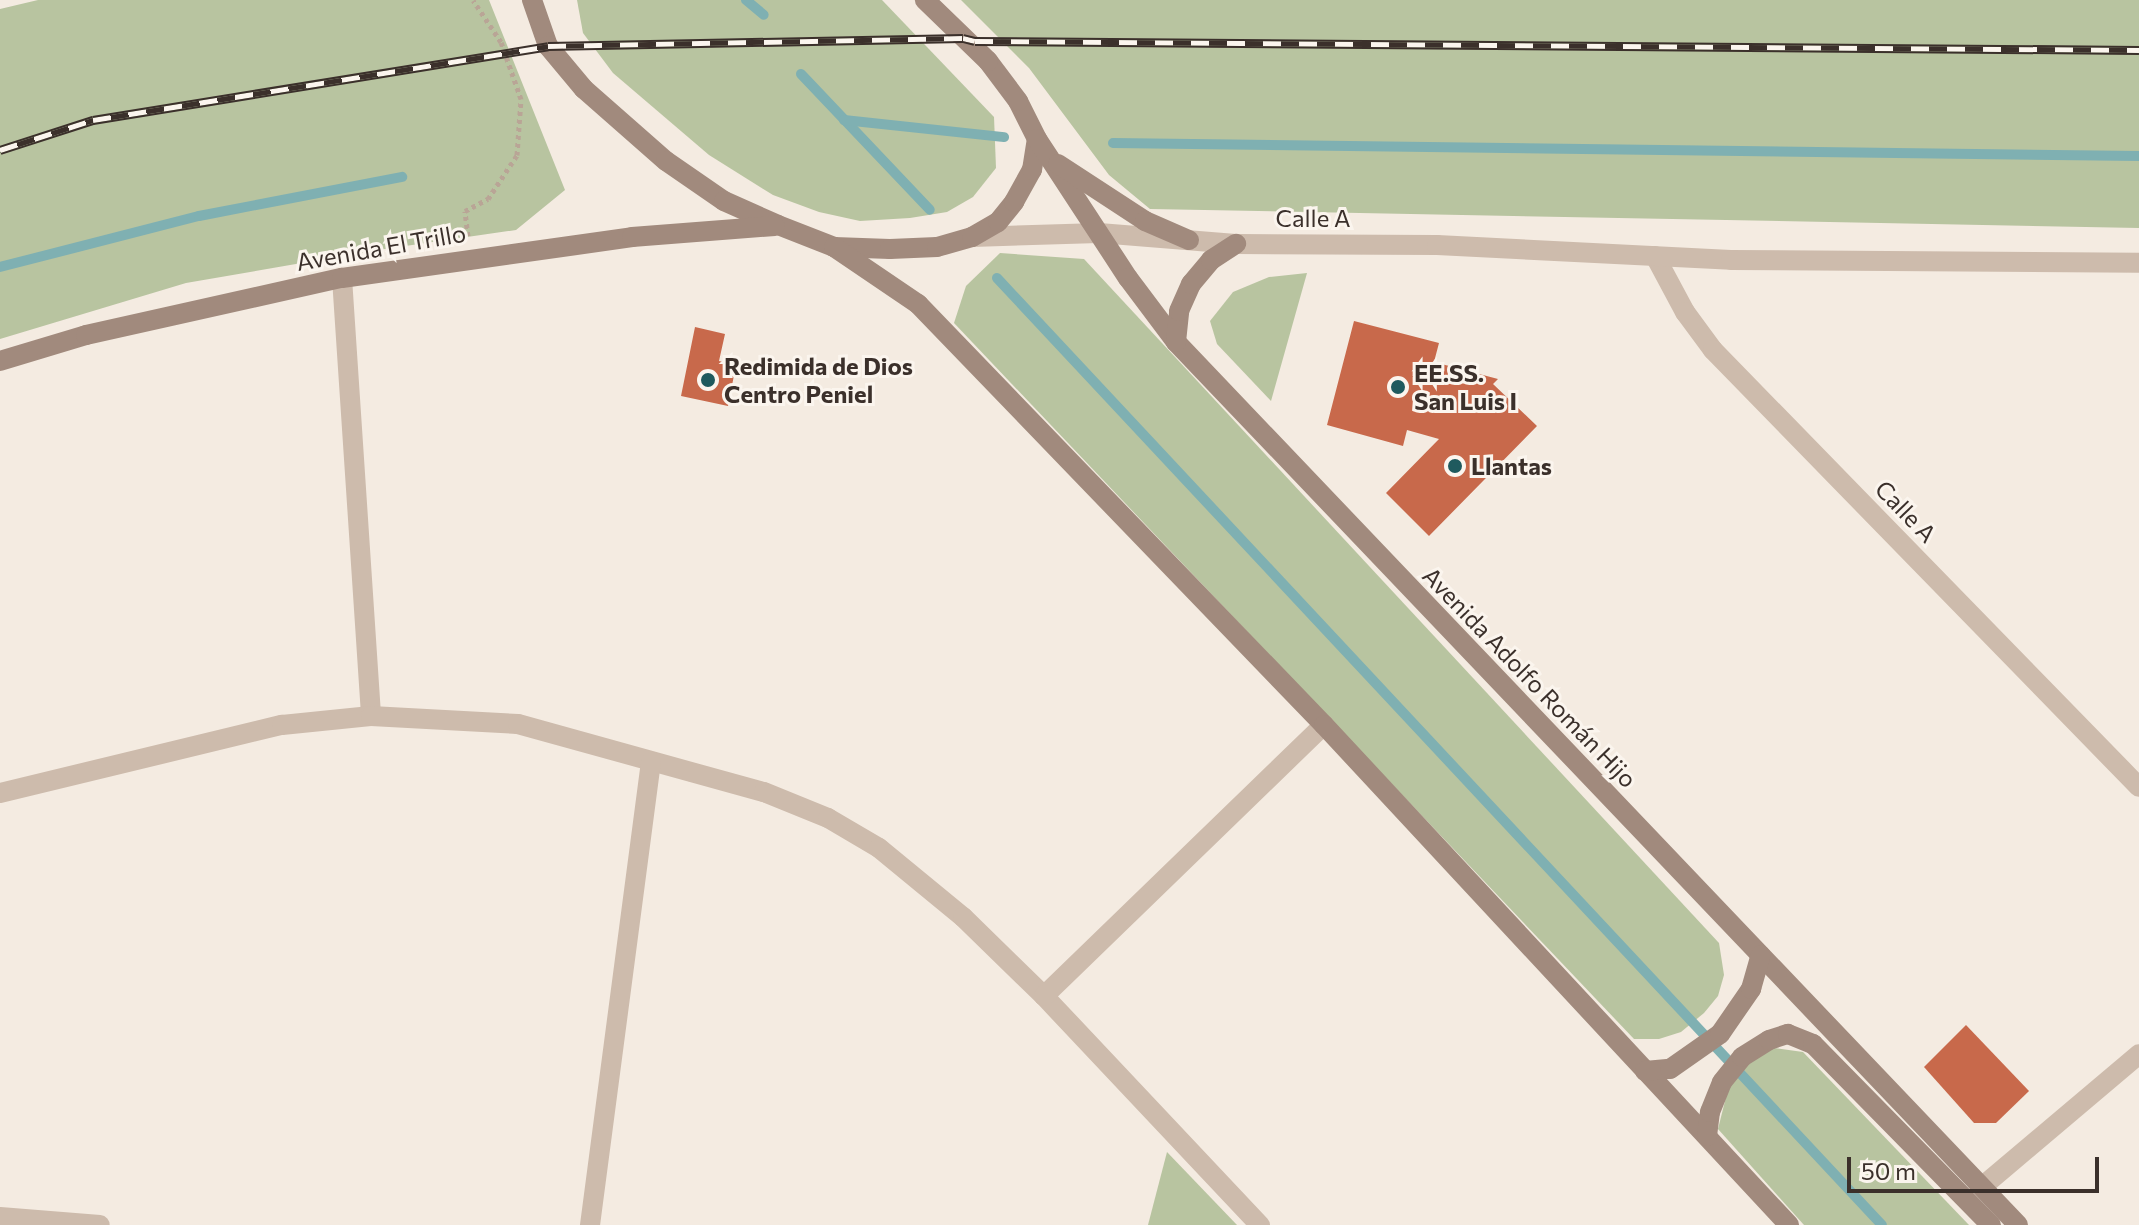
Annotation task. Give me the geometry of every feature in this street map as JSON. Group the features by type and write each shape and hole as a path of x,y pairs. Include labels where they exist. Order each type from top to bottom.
{"main road":[{"name":"Avenida Adolfo Román Hijo","path":"925,0 988,61 1018,101 1037,139 1176,342 2018,1225"},
{"path":"531,3 548,46 584,89 666,161 724,201 834,247 918,304 1324,725 1789,1225"},
{"path":"834,247 937,247 972,237 998,222 1014,202 1032,170 1037,139"},
{"path":"1051,159 1145,221 1189,240"},
{"name":"Avenida El Trillo","path":"0,361 86,335 342,278 471,257 632,237 778,225"},
{"path":"1176,342 1179,311 1191,284 1211,260 1236,244"},
{"path":"1645,1071 1670,1069 1720,1034 1751,989 1761,955"},
{"path":"1707,1136 1710,1112 1722,1082 1742,1057 1769,1040 1788,1034 1813,1044 1991,1225"}],"street":[{"name":"Calle A","path":"972,237 1099,233 1236,244 1437,245 1731,260 2139,263"},
{"name":"Calle A","path":"1655,256 1685,312 1713,350 2137,781"},
{"path":"342,278 371,716"},
{"path":"0,793 282,725 371,716 518,724 764,792 840,825 879,848 963,917 1044,996 1260,1225"},
{"path":"1044,996 1324,725"},
{"path":"590,1225 651,762"},
{"path":"1983,1186 2139,1054"},
{"path":"0,1217 100,1225"}],"path":[{"path":"471,257 465,211 488,199 517,155 521,99 501,42 473,0"}],"green space":[{"path":"38,0 489,0 565,190 516,230 186,283 0,339 0,9"},
{"path":"577,0 882,0 994,117 996,168 973,197 947,212 910,218 860,221 819,212 773,195 709,155 613,73 583,33"},
{"path":"961,0 2139,0 2139,228 1150,209 1109,175 1029,68"},
{"path":"1000,253 1084,259 1719,943 1724,975 1718,996 1704,1013 1681,1032 1659,1039 1634,1039 954,323 966,286"},
{"path":"1307,273 1271,401 1217,344 1210,321 1233,292 1269,277"},
{"path":"1767,1047 1803,1052 1969,1225 1804,1225 1718,1129 1730,1081"},
{"path":"1167,1152 1237,1225 1148,1225"}],"building":[{"path":"1354,321 1439,343 1434,362 1498,379 1493,384 1537,426 1429,536 1386,493 1439,439 1407,430 1403,446 1327,425"},
{"name":"Redimida de Dios Centro Peniel","path":"695,327 725,334 719,361 736,365 728,406 681,396"},
{"path":"1966,1025 2029,1091 1996,1123 1974,1123 1924,1067"}],"waterway":[{"path":"746,0 764,15"},
{"path":"801,74 930,210"},
{"path":"844,120 1004,137"},
{"path":"1113,143 2139,156"},
{"path":"0,267 199,216 402,177"},
{"path":"997,278 1882,1225"}],"railway":[{"path":"0,150 93,120 548,46 963,38 975,41 2139,50"}],"place":[{"name":"Redimida de Dios Centro Peniel","path":"708,380"},
{"name":"EE.SS. San Luis I","path":"1398,387"},
{"name":"Llantas","path":"1455,466"}]}
